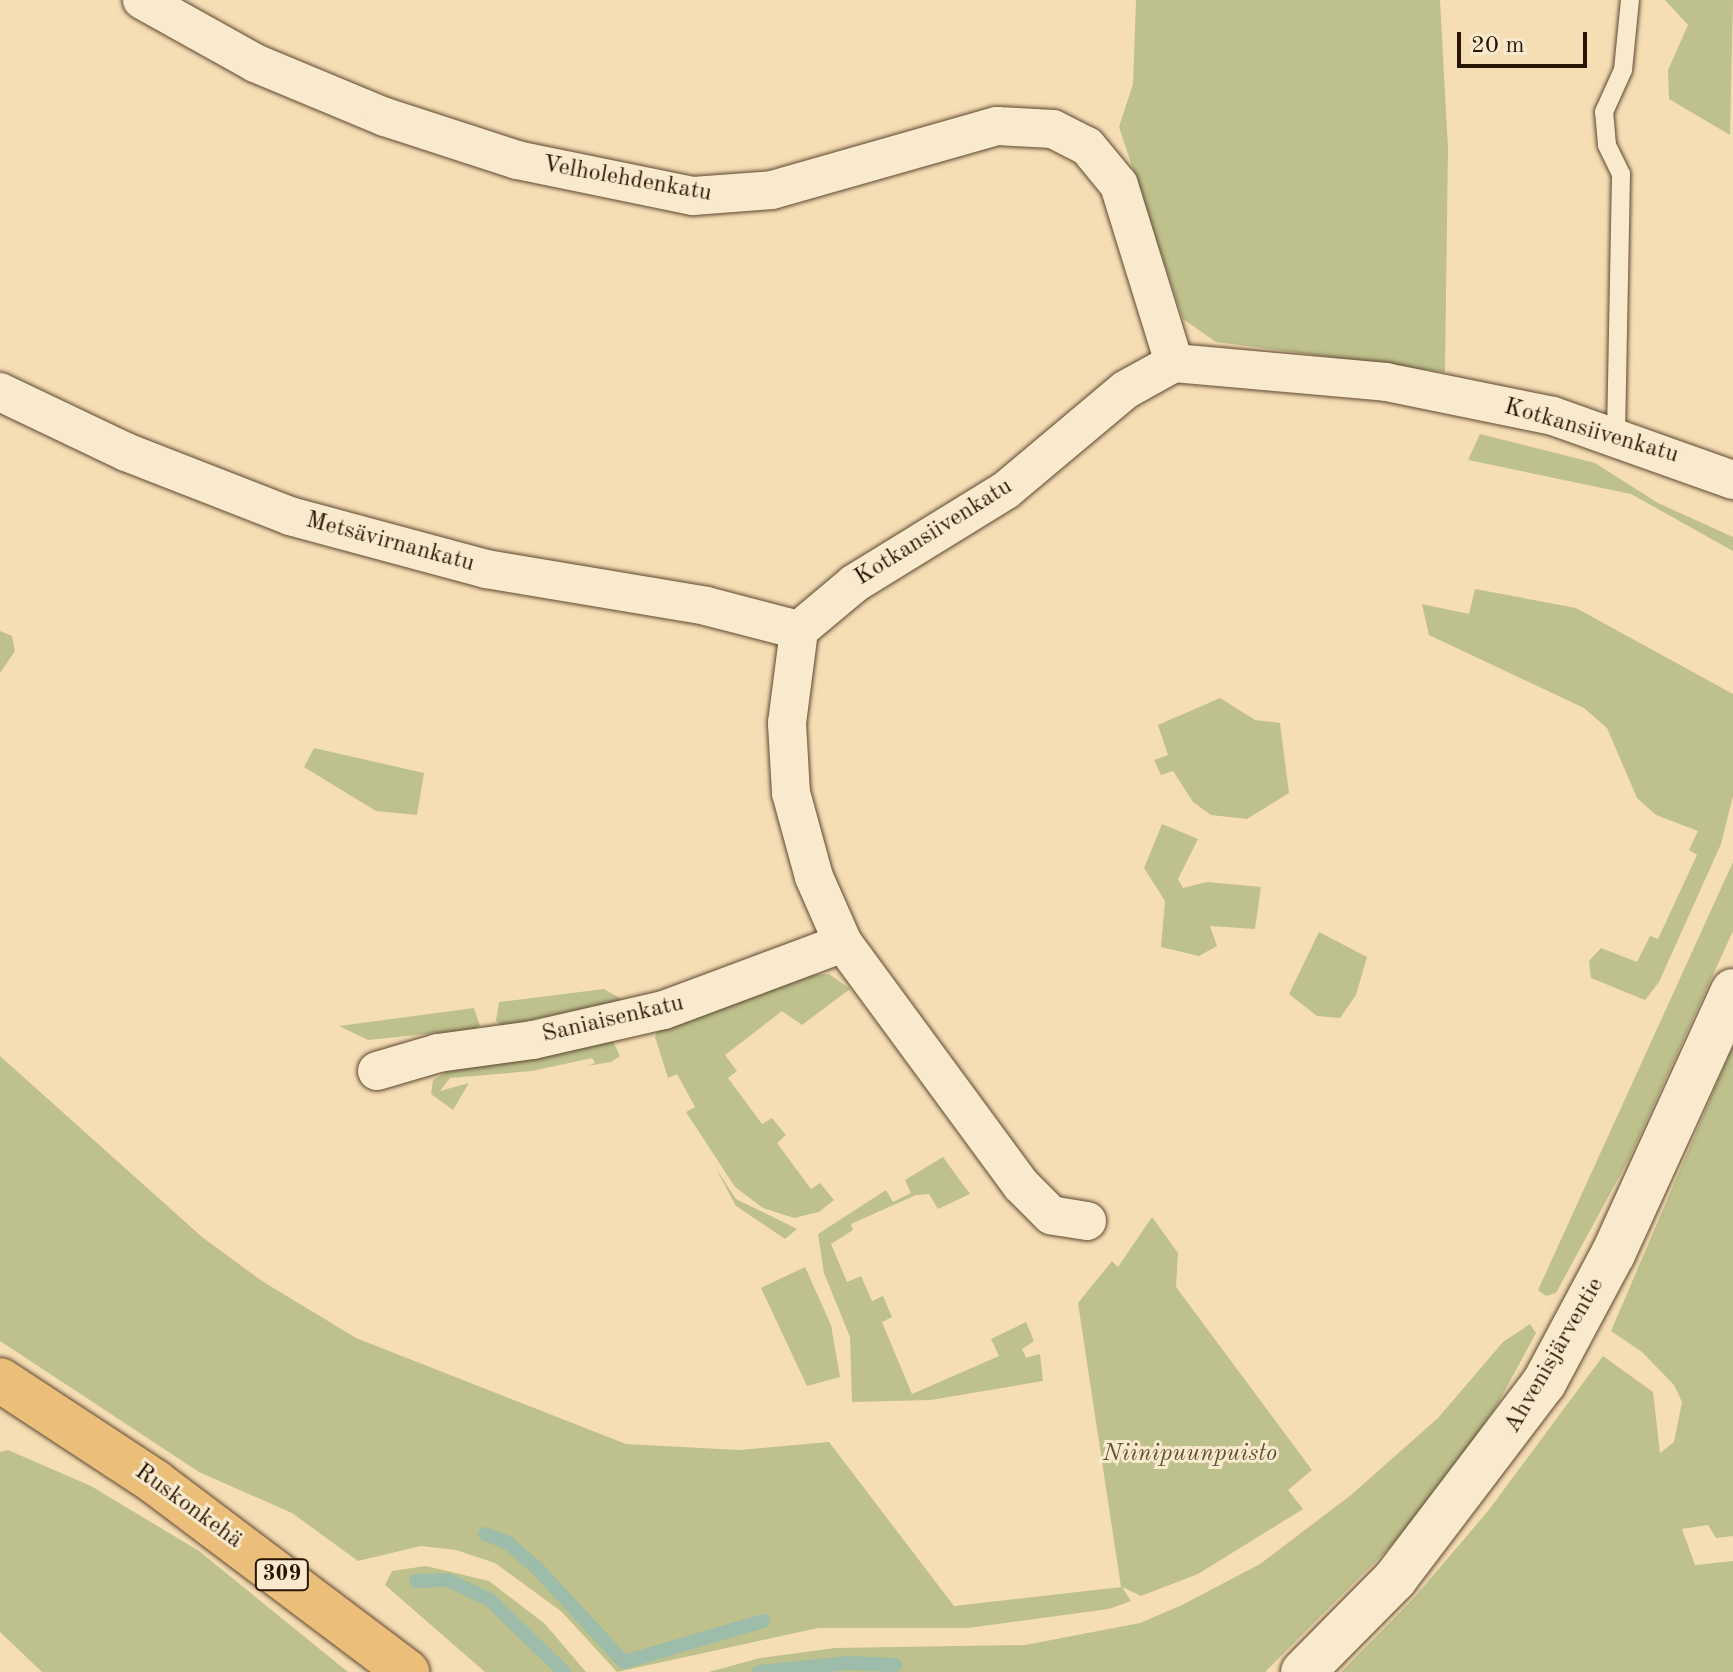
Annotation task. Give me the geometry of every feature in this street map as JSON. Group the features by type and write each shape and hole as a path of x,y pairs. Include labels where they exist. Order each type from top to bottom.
{"main road":[{"name":"Ahvenisjärventie","path":"1303,1672 1413,1558 1544,1383 1613,1254 1733,991"},
{"name":"Ruskonkehä","path":"0,1380 155,1482 407,1672"}],"street":[{"name":"Velholehdenkatu","path":"142,0 255,63 409,125 517,160 693,196 772,190 997,126 1053,129 1087,146 1119,185 1174,363"},
{"name":"Kotkansiivenkatu","path":"799,630 855,583 1006,490 1125,390 1174,363 1386,382 1553,416 1616,435 1733,480"},
{"name":"Metsävirnankatu","path":"0,392 182,476 317,524 486,569 706,606 799,630"},
{"path":"799,630 787,723 791,793 806,854 843,943 1021,1185 1051,1215 1087,1221"},
{"name":"Saniaisenkatu","path":"377,1071 438,1053 571,1033 664,1010 843,943"}],"lane":[{"path":"1616,435 1621,174 1607,145 1604,112 1623,70 1630,0"}],"green space":[{"path":"1136,0 1440,0 1448,149 1445,372 1216,342 1183,319 1119,127 1133,84"},
{"path":"1665,0 1733,0 1730,135 1669,99 1668,70 1688,25"},
{"path":"1480,434 1595,463 1658,503 1733,537 1733,551 1631,494 1468,460"},
{"path":"1475,589 1576,608 1733,694 1733,796 1721,844 1659,982 1645,1000 1591,978 1589,961 1601,948 1637,962 1650,936 1658,939 1697,855 1689,850 1698,831 1656,815 1637,798 1607,728 1584,708 1429,635 1422,604 1469,614"},
{"path":"0,631 12,636 15,651 0,673"},
{"path":"1220,698 1255,720 1280,723 1289,793 1247,819 1211,815 1193,802 1173,771 1161,775 1154,760 1168,755 1158,725"},
{"path":"314,748 424,773 417,815 376,811 304,767"},
{"path":"1162,824 1198,839 1178,879 1183,888 1207,882 1261,887 1255,929 1210,926 1217,946 1199,956 1161,947 1165,901 1144,868"},
{"path":"1733,862 1733,931 1630,1157 1556,1293 1546,1296 1538,1290"},
{"path":"1319,932 1367,957 1356,995 1340,1018 1317,1016 1289,994"},
{"path":"829,974 850,989 802,1025 782,1011 725,1055 737,1071 728,1078 762,1124 772,1118 786,1135 777,1143 811,1189 820,1183 834,1200 819,1212 794,1218 763,1208 735,1187 686,1112 695,1107 677,1074 668,1078 655,1037 657,1031 813,975"},
{"path":"604,989 623,1000 502,1026 496,1021 499,1002"},
{"path":"474,1008 480,1026 474,1029 368,1040 339,1026"},
{"path":"613,1041 620,1056 611,1062 587,1066 595,1063 592,1058 532,1071 450,1078 440,1091 469,1083 453,1110 431,1094 433,1080 455,1067"},
{"path":"1733,1046 1733,1536 1716,1538 1708,1525 1682,1529 1695,1565 1733,1561 1733,1672 1341,1672 1413,1599 1488,1511 1603,1356 1653,1392 1660,1453 1674,1442 1682,1402 1674,1385 1642,1352 1611,1331"},
{"name":"Niinipuunpuisto","path":"0,1056 202,1237 262,1281 356,1338 626,1444 739,1450 829,1442 954,1606 1121,1587 1078,1303 1112,1261 1118,1267 1152,1217 1178,1253 1176,1287 1312,1470 1288,1490 1303,1509 1198,1574 1141,1596 1122,1587 1131,1601 1109,1609 968,1628 818,1628 617,1672 562,1612 495,1563 456,1550 421,1546 358,1561 292,1513 199,1472 0,1341"},
{"path":"943,1157 970,1194 938,1209 929,1194 916,1195 851,1224 853,1230 831,1244 847,1282 861,1276 872,1301 883,1296 892,1317 882,1322 912,1394 999,1356 991,1339 1026,1322 1034,1341 1022,1349 1026,1358 1040,1354 1043,1381 931,1400 852,1402 850,1337 824,1273 818,1234 886,1190 893,1202 911,1193 905,1180"},
{"path":"715,1167 736,1199 797,1229 785,1239 736,1206"},
{"path":"805,1267 831,1325 840,1377 807,1386 761,1288"},
{"path":"1530,1324 1536,1333 1497,1405 1455,1466 1393,1544 1265,1672 709,1672 760,1658 835,1648 1025,1645 1140,1623 1260,1564 1351,1495 1438,1418 1503,1342"},
{"path":"8,1450 91,1486 199,1551 348,1672 42,1672 0,1632 0,1452"},
{"path":"426,1566 489,1581 545,1624 586,1672 485,1672 385,1585 392,1571"}],"waterway":[{"path":"485,1534 508,1543 536,1567 624,1662 763,1621"},
{"path":"416,1581 448,1580 490,1600 564,1672"},
{"path":"759,1672 848,1663 895,1665"}]}
